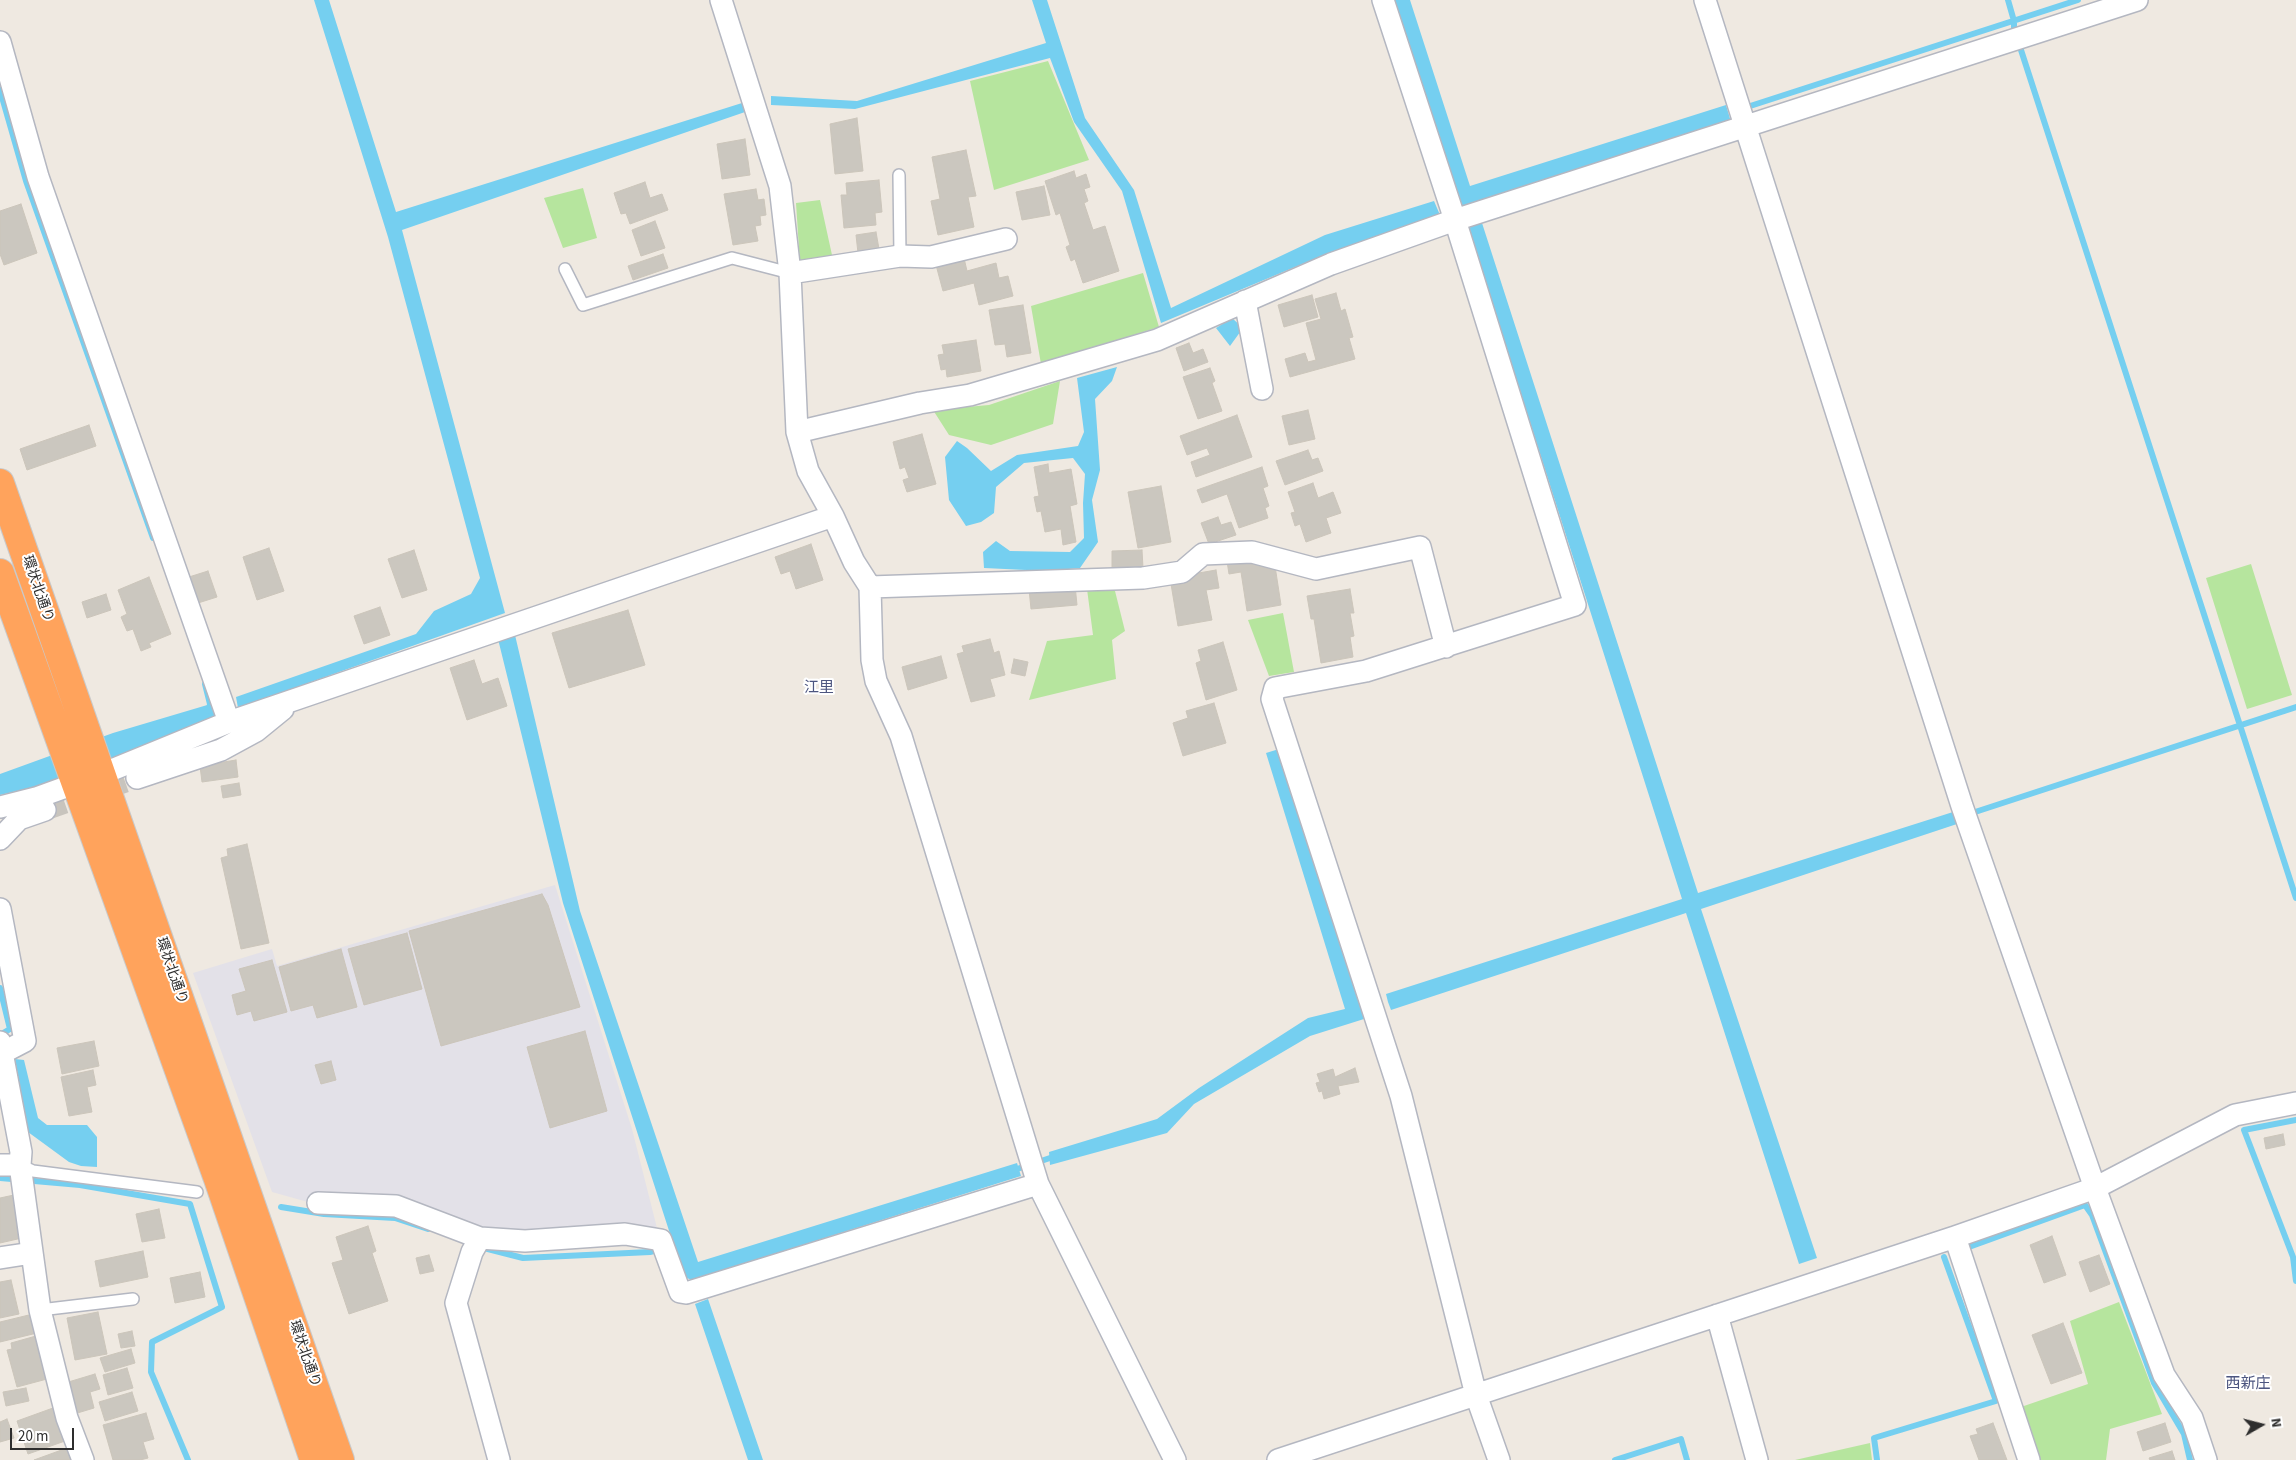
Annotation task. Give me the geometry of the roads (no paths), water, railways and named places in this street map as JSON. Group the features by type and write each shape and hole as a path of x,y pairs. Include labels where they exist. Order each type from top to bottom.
{"highway":[{"name":"環状北通り","path":"0,483 340,1460"},
{"name":"環状北通り","path":"0,573 218,1179 314,1460"}],"street":[{"path":"721,0 780,186 790,273 797,432 808,470 833,516 854,562 870,587 872,660 876,681 901,736 1033,1170 1175,1460"},
{"path":"1384,0 1452,209 1575,605 1446,647 1366,670 1275,688 1272,699 1402,1096 1476,1394 1498,1460"},
{"path":"1705,0 1969,827 2095,1188 2164,1375 2192,1418 2206,1460"},
{"path":"797,432 920,403 970,395 1157,340 1452,209 1746,125 2137,0"},
{"path":"0,42 38,177 229,722"},
{"path":"790,273 900,256 931,257 1006,239"},
{"path":"1244,301 1262,389"},
{"path":"0,807 36,798 102,774 229,722 833,516"},
{"path":"870,587 1143,578 1182,572 1204,554 1252,552 1316,569 1420,547 1446,647"},
{"path":"137,778 221,750 256,731 293,701"},
{"path":"0,839 19,819 45,810"},
{"path":"0,909 25,1041 1,1047 22,1152 17,1173 32,1252 40,1310 67,1418 83,1460"},
{"path":"1278,1460 1955,1237 2095,1188 2235,1115 2296,1103"},
{"path":"318,1203 396,1206 476,1245 625,1234 664,1249 680,1292 686,1294 1033,1170"},
{"path":"1955,1237 2030,1460"},
{"path":"476,1245 456,1303 499,1460"},
{"path":"0,1258 32,1252"},
{"path":"1717,1315 1757,1460"}],"lane":[{"path":"899,175 900,256"},
{"path":"565,269 583,305 732,258 790,273"},
{"path":"17,1173 33,1171 196,1192"},
{"path":"40,1310 133,1300"}],"water":[{"path":"314,0 329,0 396,212 742,103 745,112 402,230 505,613 238,708 236,697 416,634 434,611 471,594 480,578 388,237"},
{"path":"1032,0 1047,0 1085,118 1134,190 1171,308 1325,235 1434,201 1440,215 1331,252 1161,323 1122,191 1074,122 1050,58 855,109 771,105 771,96 857,101 1046,43"},
{"path":"1393,0 1410,0 1470,186 1726,105 1731,122 1460,207"},
{"path":"1482,223 1698,893 1953,812 1957,824 1701,909 1817,1258 1799,1264 1686,913 1391,1010 1388,1002 1386,994 1682,899 1468,228"},
{"path":"1232,318 1243,328 1230,346 1216,328"},
{"path":"1117,367 1112,381 1095,399 1100,470 1092,500 1098,542 1080,568 1047,571 984,568 983,552 996,541 1010,551 1070,552 1084,538 1083,503 1085,474 1073,458 1024,463 996,487 994,513 981,522 966,526 949,500 945,457 957,441 991,471 1017,455 1078,446 1084,432 1077,378"},
{"path":"515,635 580,911 698,1262 1017,1163 1021,1176 692,1280 684,1277 563,903 498,639"},
{"path":"214,703 218,716 122,757 44,785 0,795 0,774 113,733"},
{"path":"1279,749 1364,1019 1310,1036 1194,1104 1167,1133 1050,1165 1049,1152 1157,1119 1199,1088 1308,1018 1345,1009 1266,753"},
{"path":"15,1059 24,1060 38,1118 47,1125 87,1125 97,1137 97,1167 81,1166 69,1162 28,1132"},
{"path":"708,1299 763,1460 748,1460 695,1304"}],"waterway":[{"path":"2008,0 2014,21 2014,29"},
{"path":"1744,108 2078,0"},
{"path":"2021,50 2296,898"},
{"path":"0,90 26,181 153,538"},
{"path":"205,684 210,704 209,711"},
{"path":"1969,814 2296,707"},
{"path":"0,988 10,1029 0,1035"},
{"path":"2296,1120 2244,1130 2293,1257 2296,1281"},
{"path":"1011,1171 1056,1156"},
{"path":"0,1178 80,1185 190,1204 222,1307 152,1342 151,1372 188,1460"},
{"path":"1969,1247 2085,1205 2092,1215 2154,1383 2184,1434 2190,1460"},
{"path":"281,1207 324,1214 395,1218 428,1229"},
{"path":"480,1247 523,1258 650,1252 661,1249"},
{"path":"1877,1460 1874,1438 1996,1401 1944,1257"},
{"path":"1615,1460 1681,1439 1687,1460"}],"tunnel":[{"path":"45,810 137,778"}],"district":[{"name":"江里","path":"819,689"},
{"name":"西新庄","path":"2248,1385"}]}
